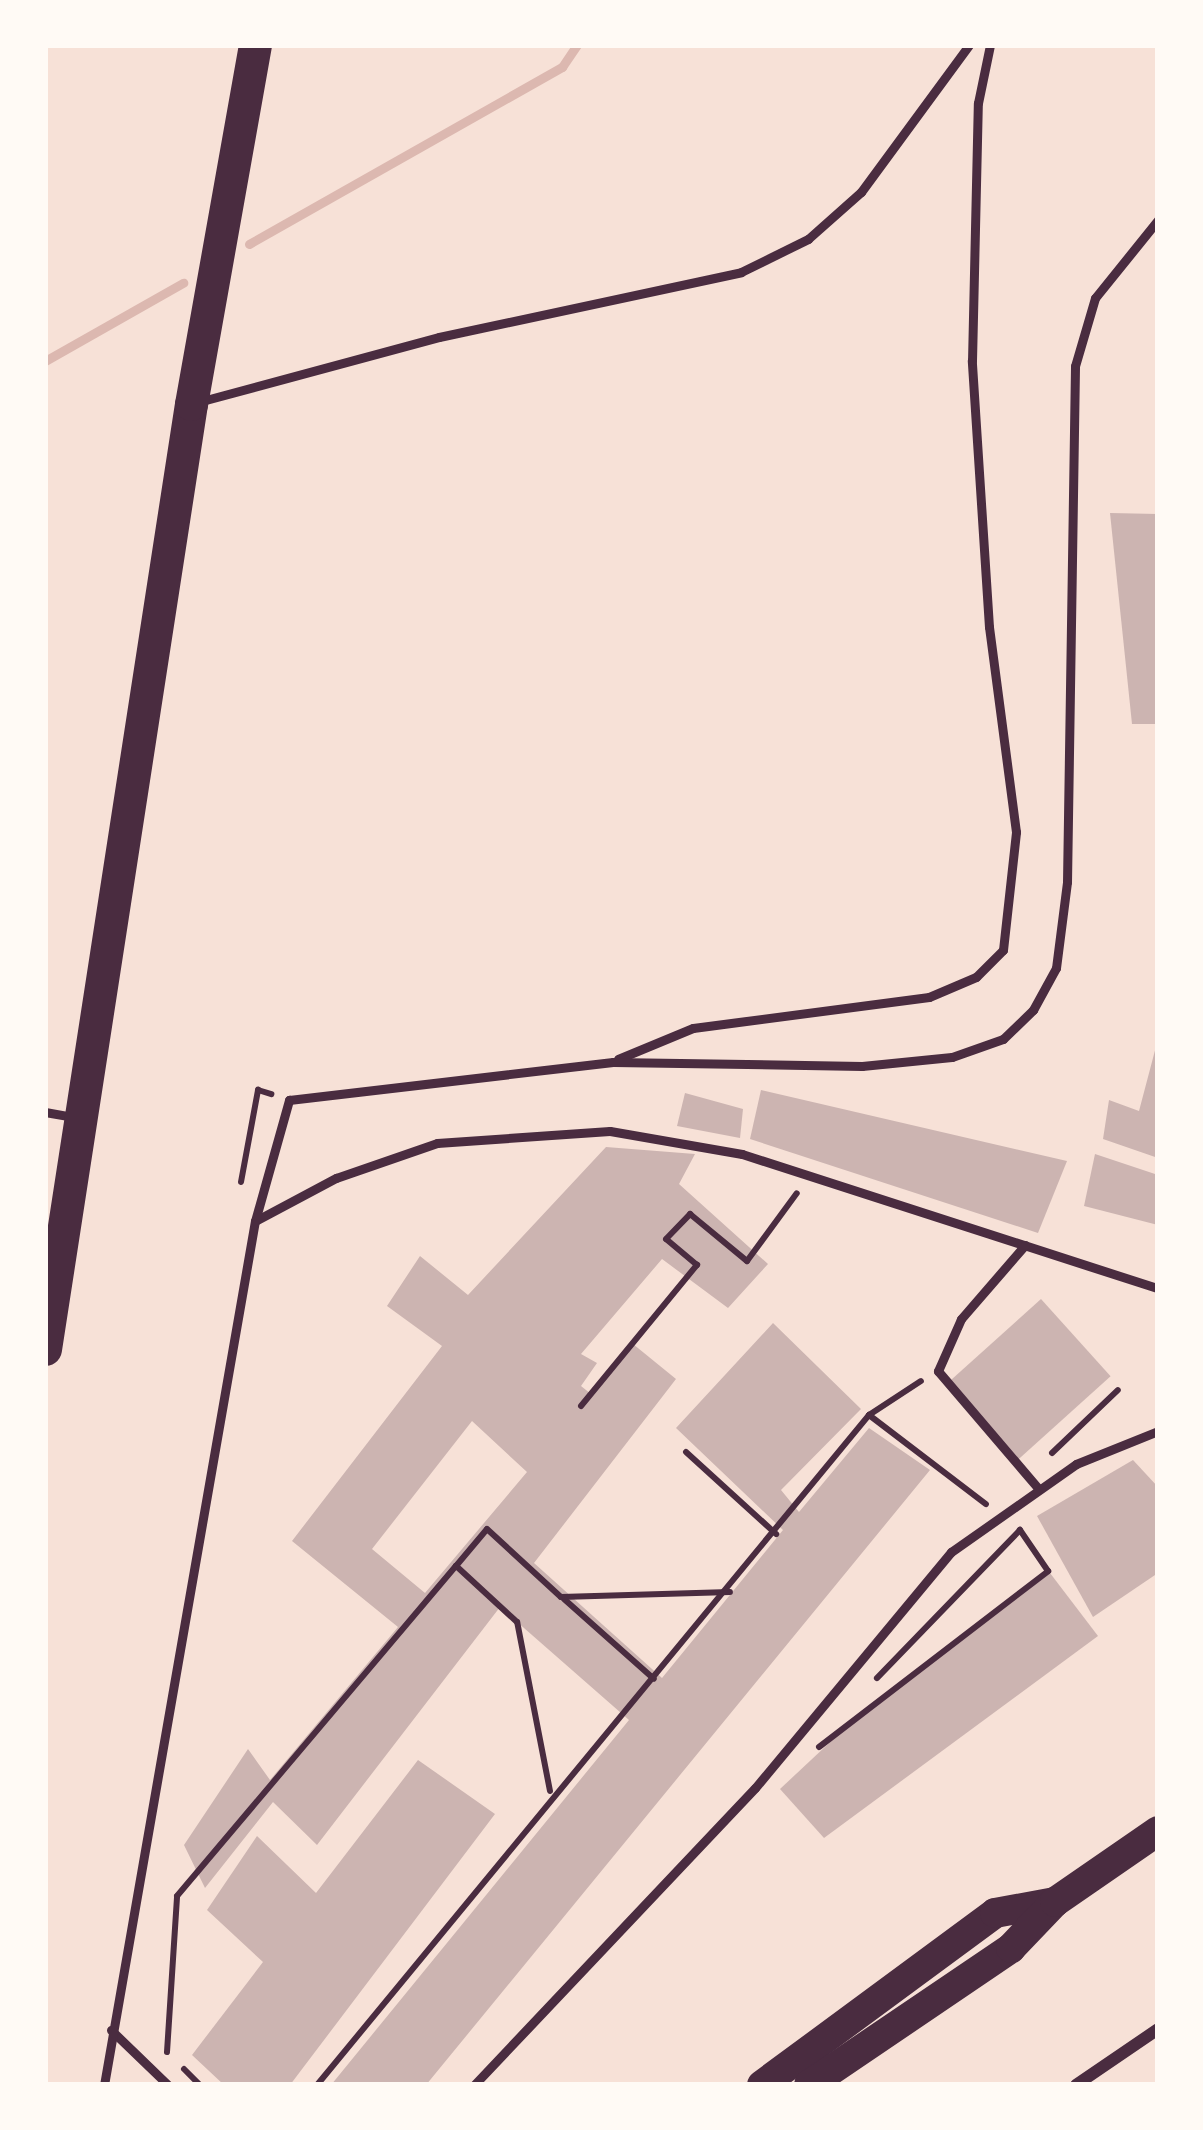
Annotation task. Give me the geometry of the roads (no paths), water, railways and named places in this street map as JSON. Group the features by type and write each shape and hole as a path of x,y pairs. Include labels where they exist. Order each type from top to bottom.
{"highway":[{"path":"45,1349 191,404 255,45"}],"main road":[{"path":"809,2085 1011,1948 1055,1902 1158,1831"},
{"path":"762,2085 995,1913 1055,1902"}],"street":[{"path":"1076,2085 1158,2029"}],"lane":[{"path":"191,404 439,337 741,272 808,239 861,192 969,45"},
{"path":"614,1062 692,1028 929,997 976,976 1003,950 1016,832 988,627 971,361 978,103 990,45"},
{"path":"104,2085 255,1221 289,1100 614,1062 862,1066 952,1057 1003,1039 1033,1010 1056,968 1067,882 1075,366 1095,298 1158,220"},
{"path":"45,1112 84,1119"},
{"path":"255,1221 336,1178 437,1143 550,1130 672,1137 810,1175 1158,1288"},
{"path":"1025,1246 961,1319 938,1371 1038,1488"},
{"path":"474,2085 782,1758 951,1552 997,1513 1113,1444 1158,1431"},
{"path":"111,2030 169,2085"}],"waterway":[{"path":"249,244 562,67 577,45"},
{"path":"45,361 183,283"}]}
